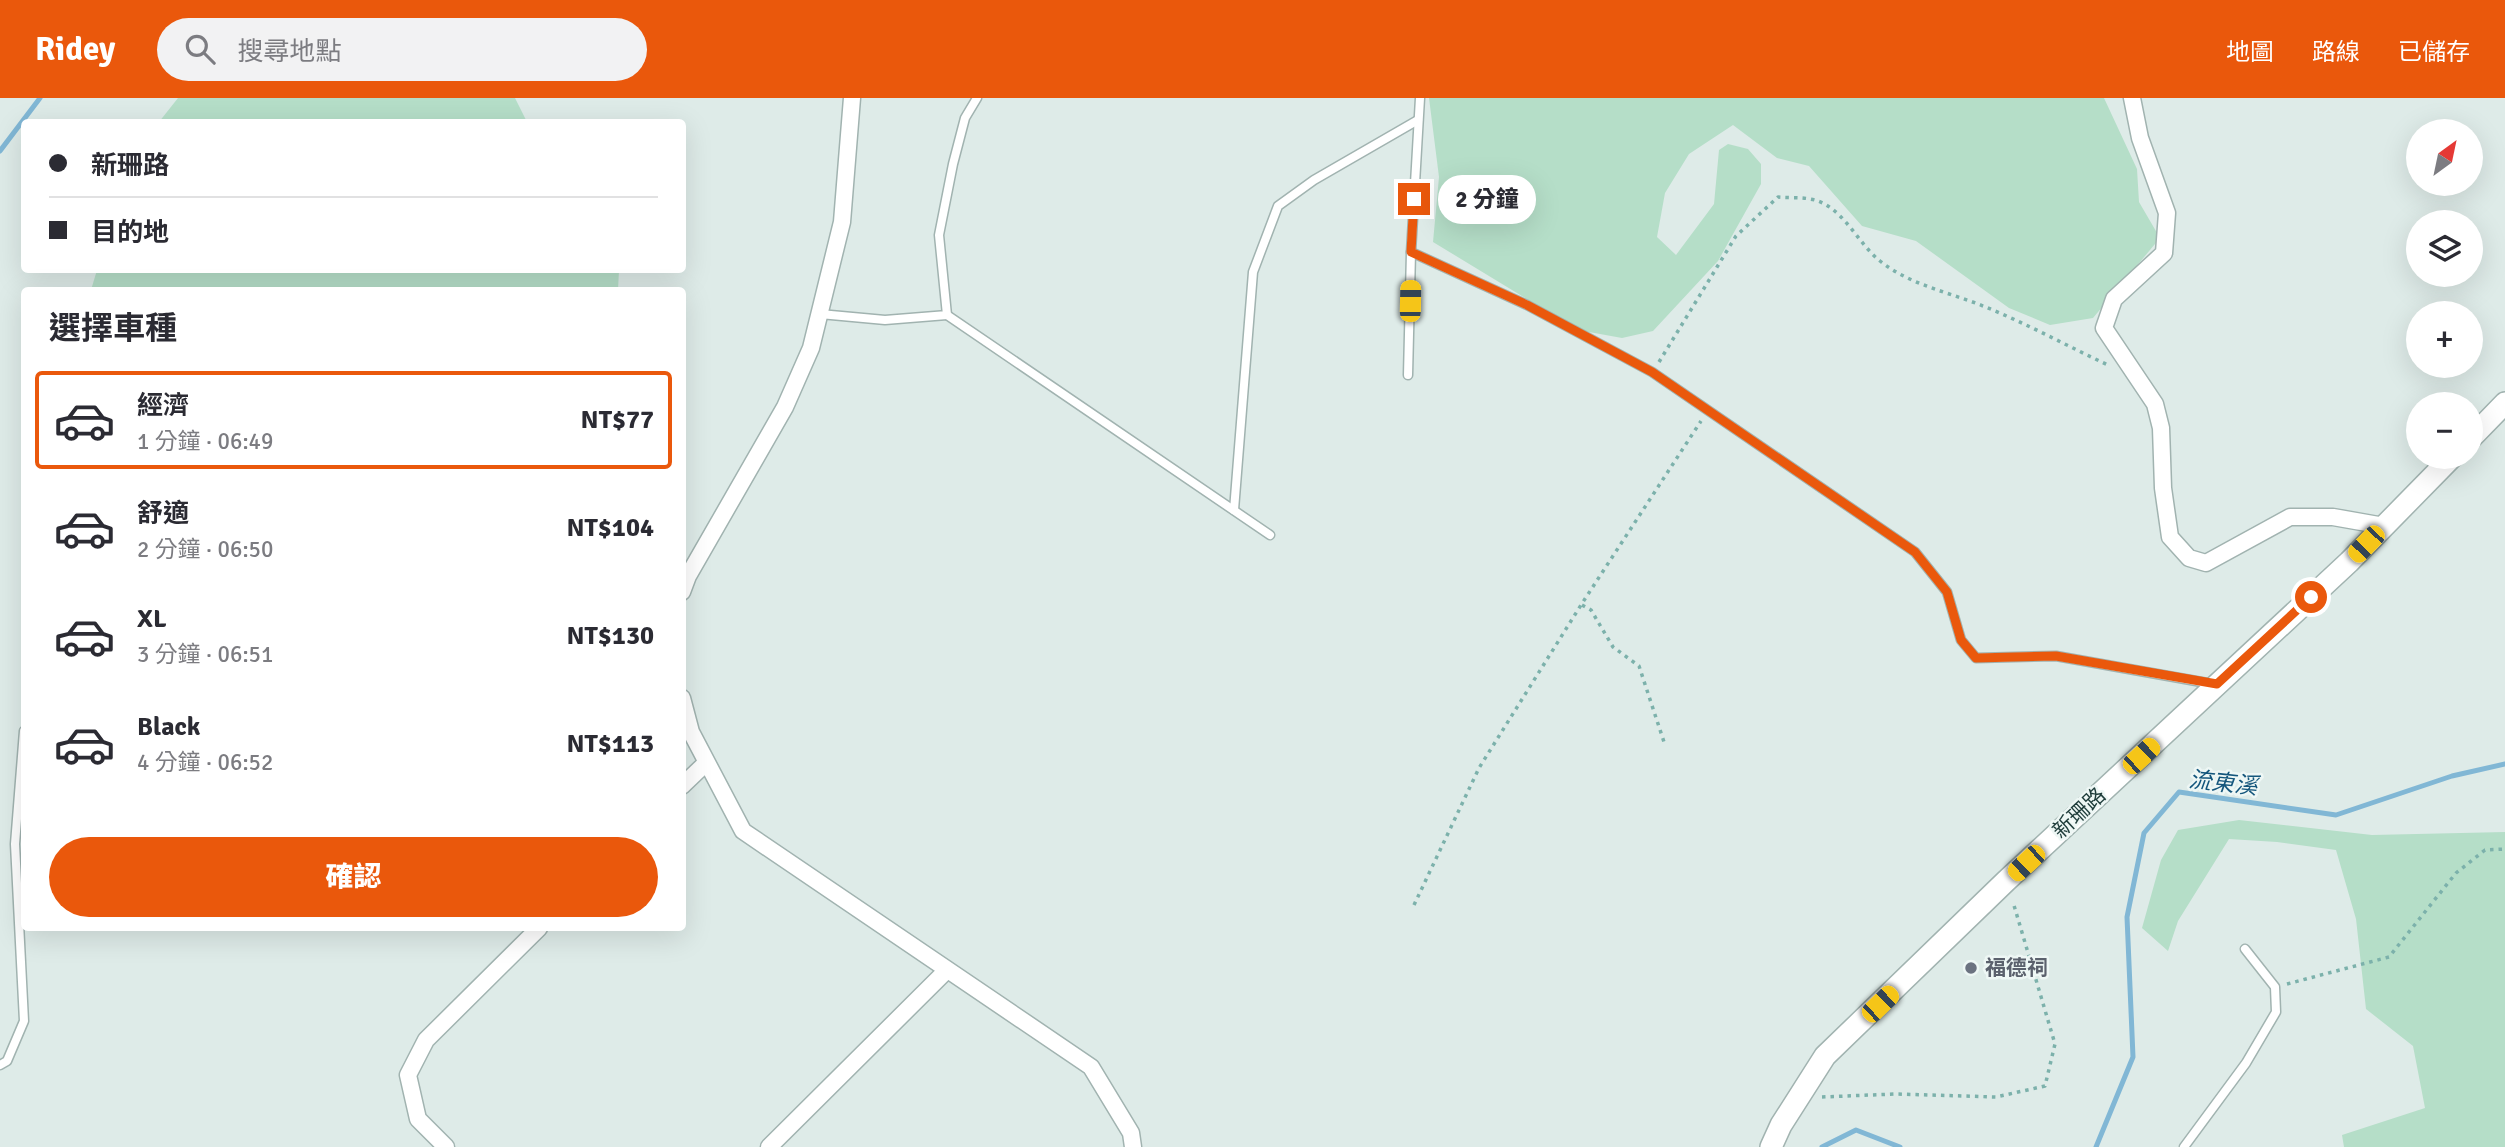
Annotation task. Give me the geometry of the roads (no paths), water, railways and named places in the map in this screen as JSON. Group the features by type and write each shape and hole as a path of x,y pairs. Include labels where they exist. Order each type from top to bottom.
{"street":[{"path":"686,581 785,407 811,348 842,222 852,98"},
{"path":"2132,98 2140,138 2167,213 2164,253 2114,299 2104,328 2155,404 2161,428 2163,488 2170,537 2189,558 2206,563 2290,517 2333,517 2384,526"},
{"path":"2483,426 2505,403"},
{"name":"新珊路","path":"1770,1147 1825,1056 2006,881 2349,562 2440,469"},
{"path":"686,713 691,732 743,831 1091,1067 1131,1133 1133,1147"},
{"path":"686,782 706,763"},
{"path":"446,1147 418,1119 408,1075 426,1040 536,931"},
{"path":"769,1147 947,970"}],"lane":[{"path":"947,315 939,235 965,118 978,98"},
{"path":"1408,375 1411,252 1420,98"},
{"path":"1234,510 1253,271 1278,206 1314,180 1418,120"},
{"path":"1411,252 1527,305 1652,372 1915,552 1947,592 1961,640 1976,658 2056,656 2217,684"},
{"path":"820,314 885,320 947,315 1270,535"},
{"path":"0,1065 7,1061 24,1021 15,844 21,769"},
{"path":"2184,1147 2246,1063 2276,1012 2275,987 2245,948"}],"waterway":[{"path":"24,119 40,98"},
{"path":"0,151 21,123"},
{"name":"流東溪","path":"2096,1147 2133,1057 2127,917 2144,833 2179,792 2336,815 2452,776 2505,764"},
{"name":"流東溪","path":"1822,1147 1856,1130 1900,1147"}],"place":[{"name":"福德祠","path":"1971,968"}]}
